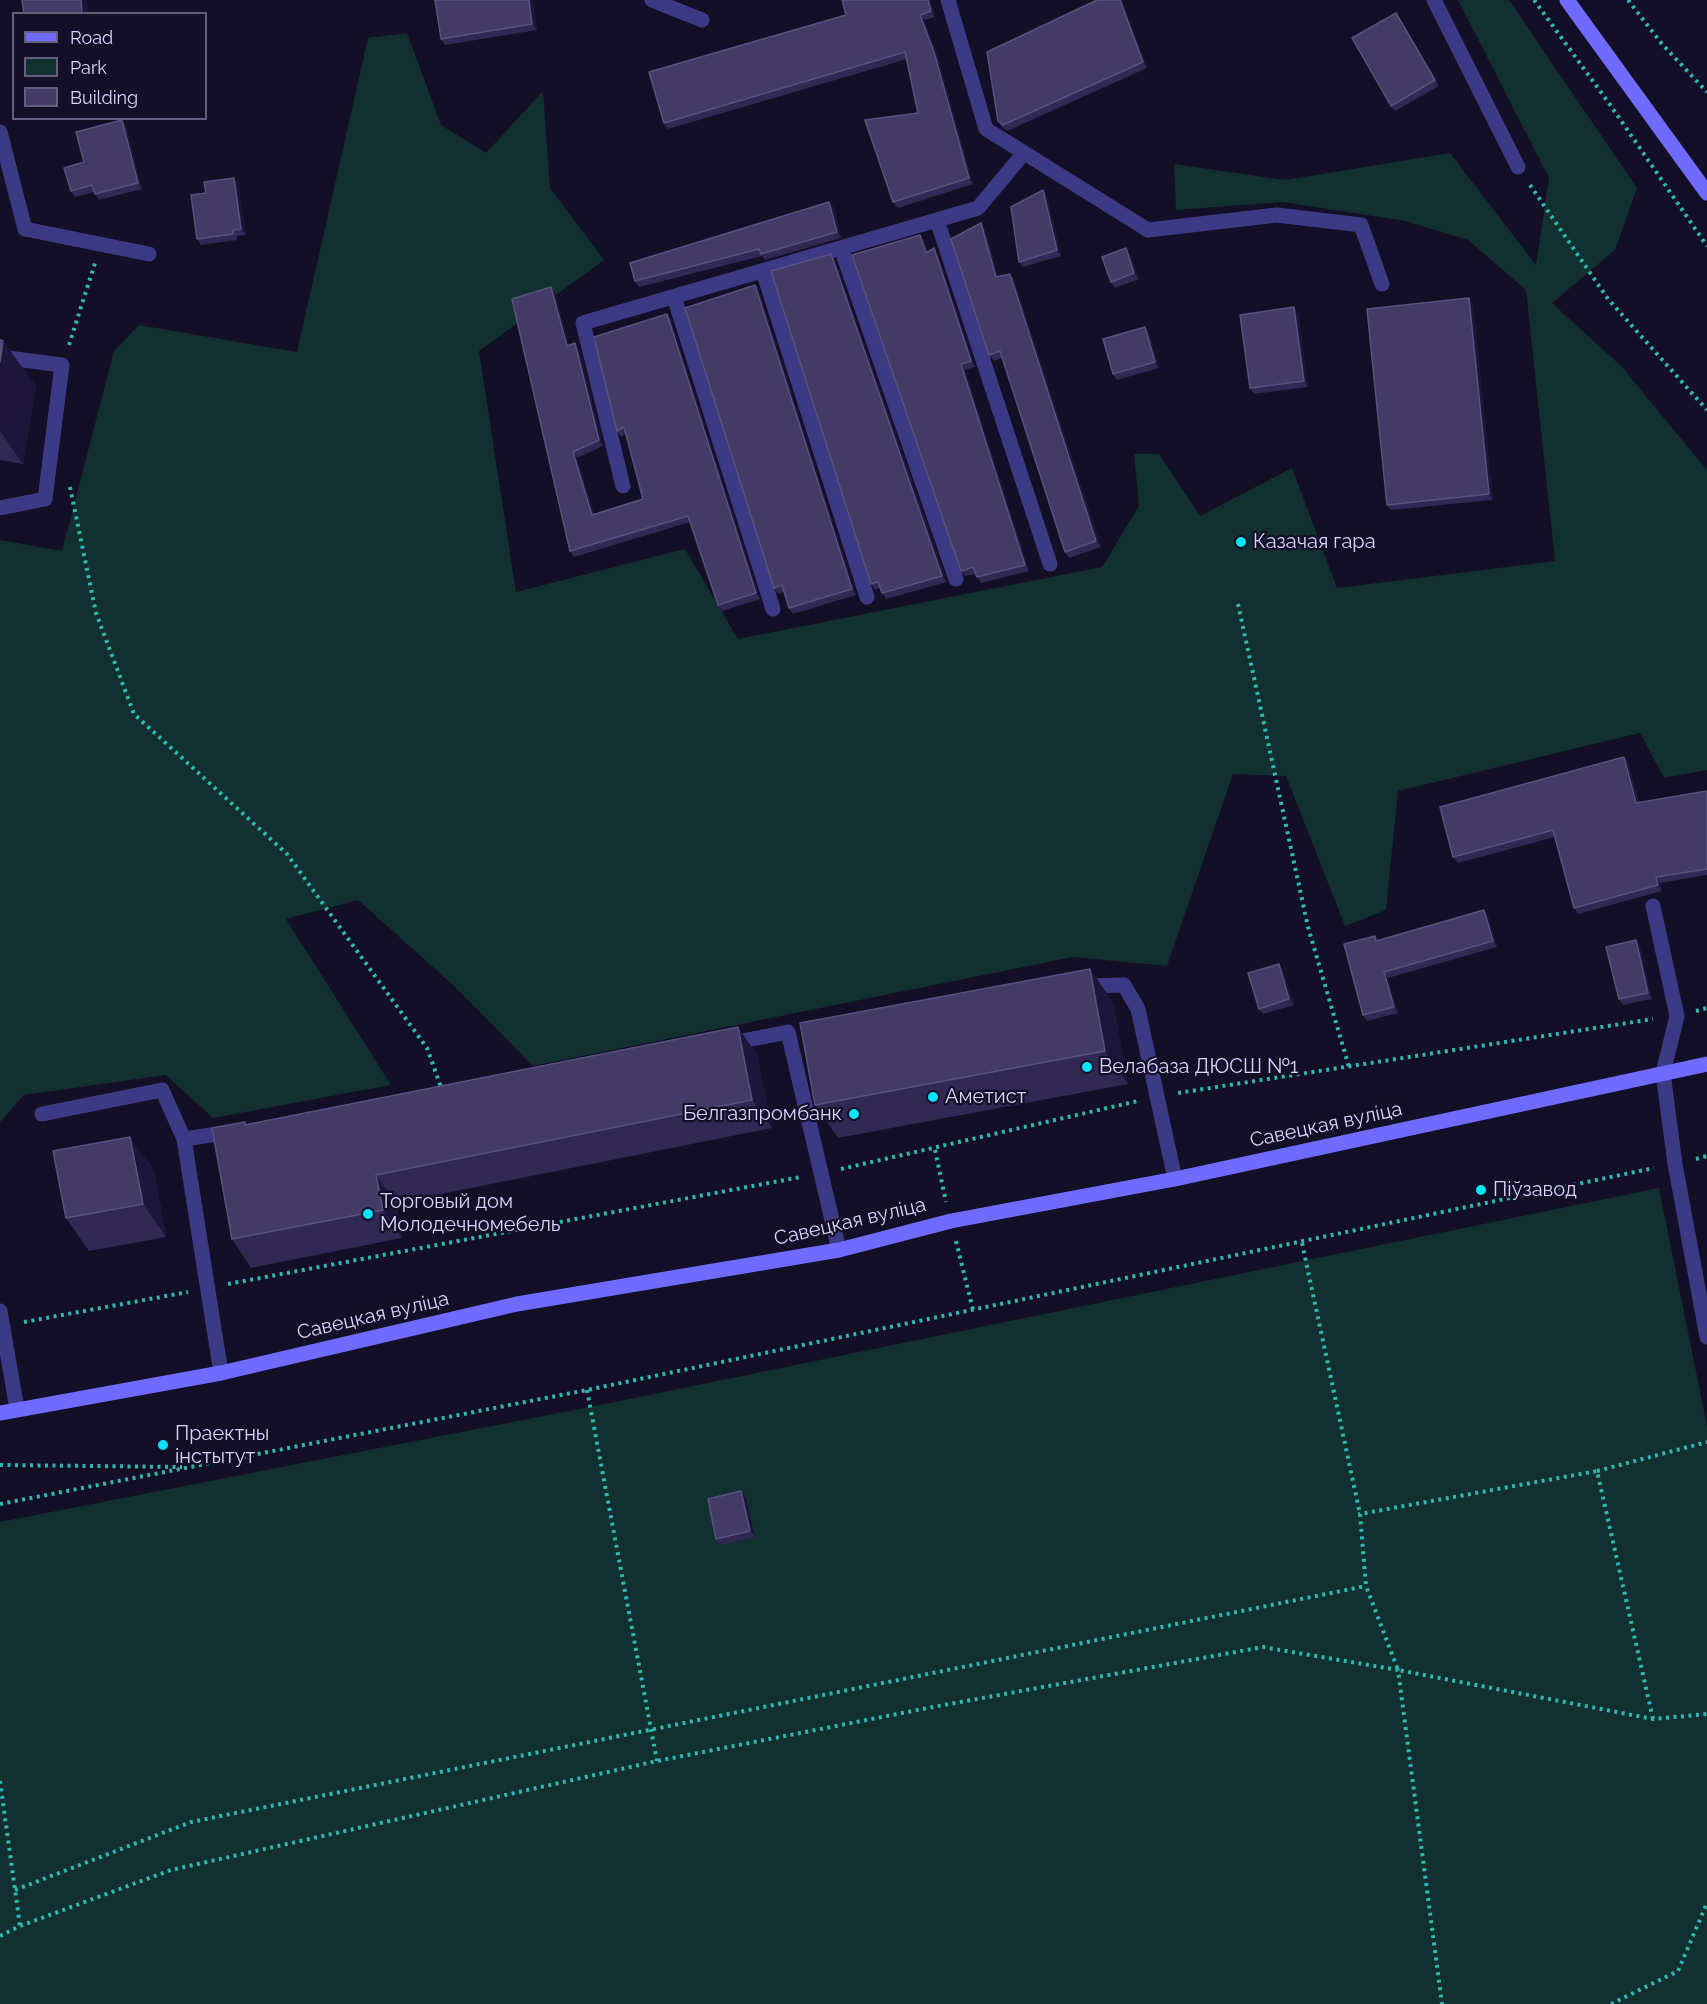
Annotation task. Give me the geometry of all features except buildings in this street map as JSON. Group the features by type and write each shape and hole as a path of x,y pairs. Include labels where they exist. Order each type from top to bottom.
{"street":[{"path":"652,0 702,20"},
{"path":"948,0 986,129 1148,230 1277,215 1361,225 1382,284"},
{"path":"1434,0 1518,166"},
{"path":"1567,0 1707,192"},
{"path":"0,132 25,229 149,254"},
{"path":"623,486 583,323 978,208 1024,153"},
{"path":"937,220 1050,564"},
{"path":"841,248 956,579"},
{"path":"763,271 867,597"},
{"path":"674,297 773,609"},
{"path":"0,357 62,365 45,499 0,508"},
{"path":"1653,906 1677,1016 1663,1074 1676,1164 1707,1337"},
{"path":"1062,986 1124,985 1138,1009 1175,1179"},
{"path":"709,1048 794,1031 821,1174 839,1250"},
{"name":"Савецкая вуліца","path":"0,1413 221,1373 517,1304 839,1250 951,1221 1175,1179 1707,1064"},
{"path":"42,1114 162,1090 184,1139 221,1373"},
{"path":"184,1139 241,1131"},
{"path":"2,1318 17,1409"}],"path":[{"path":"1534,0 1611,106 1707,246"},
{"path":"1628,0 1662,44 1707,92"},
{"path":"1518,166 1608,299 1707,410"},
{"path":"62,365 102,243"},
{"path":"68,480 96,613 134,714 287,854 427,1048 443,1091"},
{"path":"1238,604 1308,927 1349,1067"},
{"path":"2,1318 208,1288 821,1174 934,1150 1158,1096 1677,1016 1707,1008"},
{"path":"0,1504 587,1390 1302,1243 1707,1156"},
{"path":"1302,1243 1360,1514 1366,1586 1398,1670 1442,2004"},
{"path":"587,1390 657,1761"},
{"path":"1360,1514 1597,1471 1707,1442"},
{"path":"0,1465 192,1467"},
{"path":"1597,1471 1653,1719"},
{"path":"15,1890 191,1822 1366,1586"},
{"path":"0,1936 20,1926 171,1870 657,1761 1263,1647 1398,1670 1653,1719 1707,1714"},
{"path":"0,1781 20,1926"},
{"path":"1611,2004 1678,1971 1707,1904"}],"green space":[{"path":"1458,0 1509,0 1637,188 1615,250 1552,303 1622,367 1707,470 1707,770 1664,778 1640,733 1398,791 1386,910 1345,926 1286,776 1233,774 1167,966 1073,957 533,1066 453,985 358,900 286,919 391,1085 213,1118 166,1075 24,1095 0,1122 0,540 62,551 114,351 139,325 297,352 368,38 407,33 441,125 486,153 543,91 550,188 604,260 479,351 516,592 685,549 738,639 1102,567 1139,506 1134,454 1159,454 1200,516 1292,468 1337,588 1555,561 1526,290 1468,240 1405,221 1283,202 1176,210 1174,164 1285,180 1450,153 1536,265 1549,178"},
{"path":"1659,1188 1707,1426 1707,2004 0,2004 0,1522 615,1402"}],"place":[{"name":"Казачая гара","path":"1241,542"},
{"name":"Велабаза ДЮСШ №1","path":"1087,1067"},
{"name":"Аметист","path":"933,1097"},
{"name":"Белгазпромбанк","path":"854,1114"},
{"name":"Піўзавод","path":"1481,1190"},
{"name":"Торговый дом Молодечномебель","path":"368,1214"},
{"name":"Праектны інстытут","path":"163,1445"}]}
